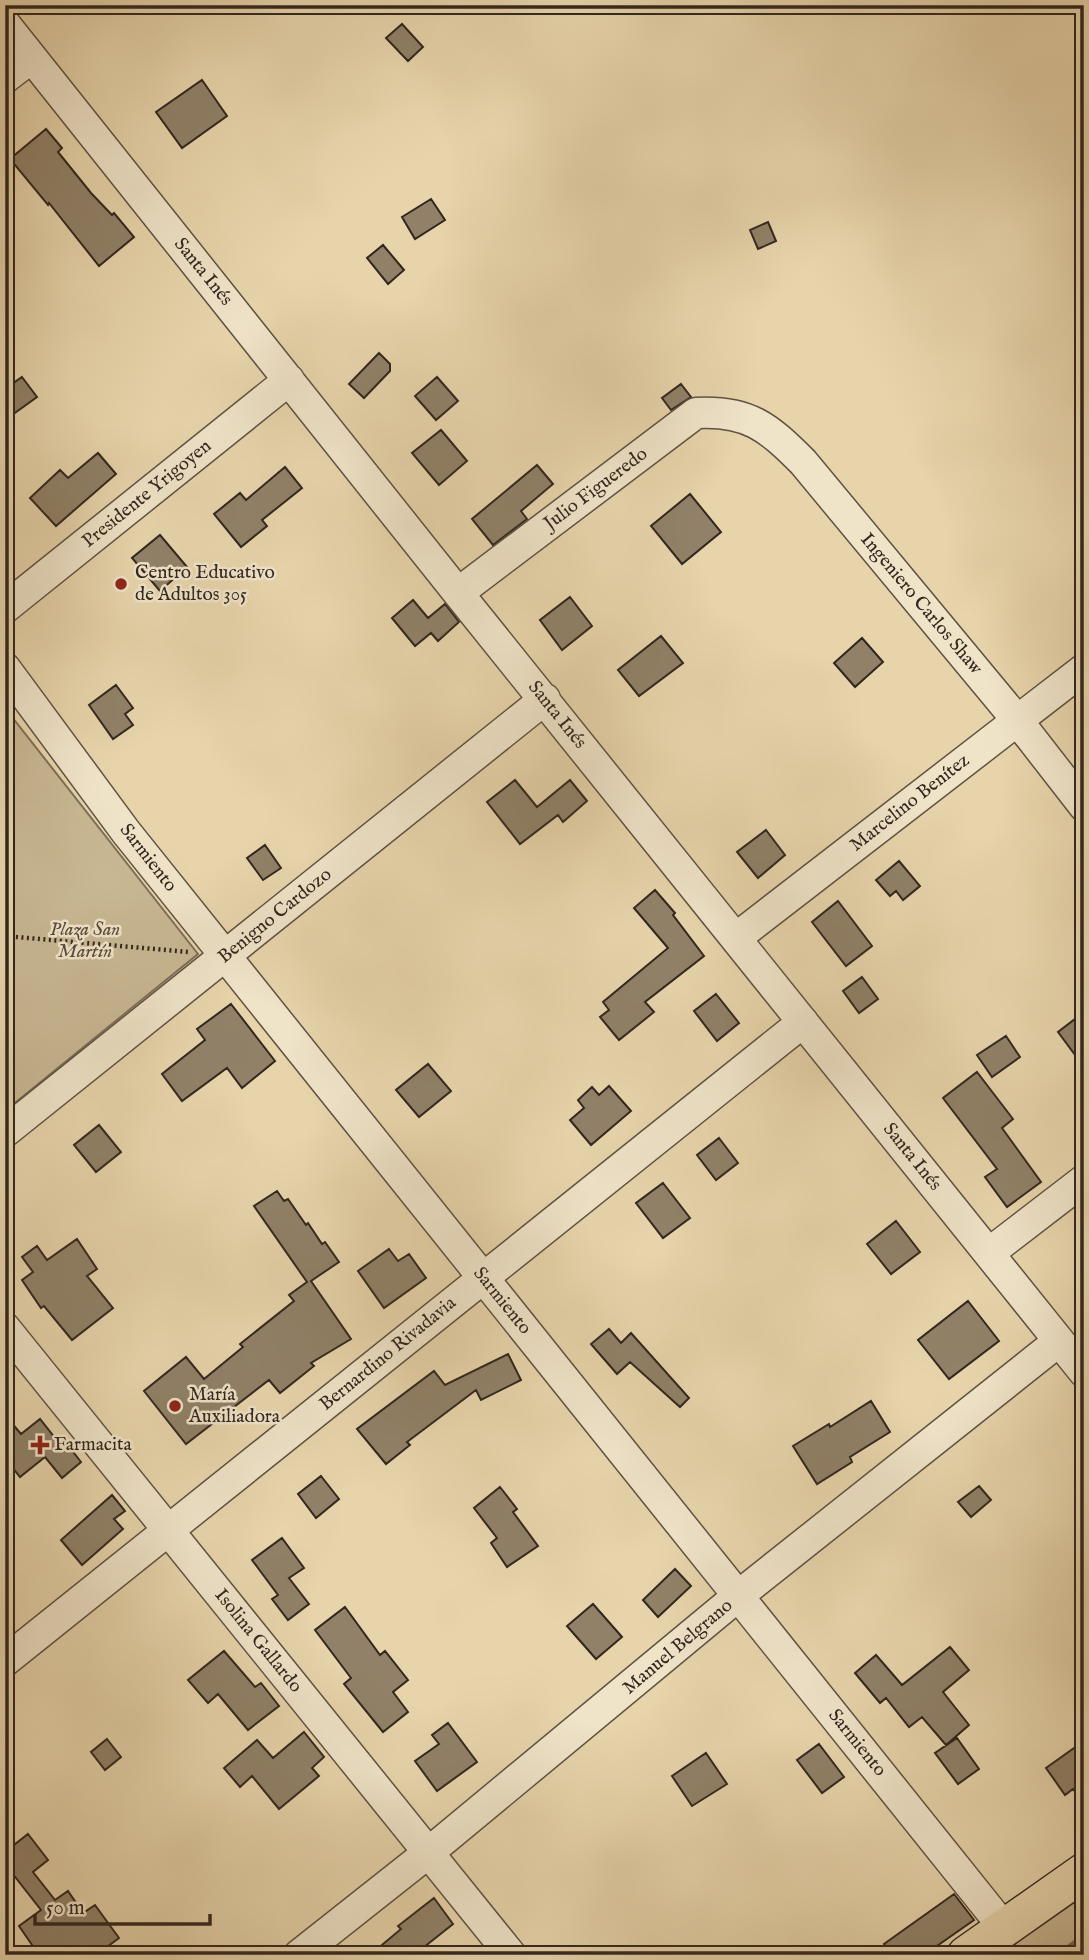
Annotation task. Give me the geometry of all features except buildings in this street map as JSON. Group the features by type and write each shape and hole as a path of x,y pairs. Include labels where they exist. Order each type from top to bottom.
{"main road":[{"path":"966,1955 1084,1872"}],"street":[{"name":"Santa Inés","path":"5,23 458,593 1084,1372"},
{"path":"5,78 31,58"},
{"name":"Presidente Yrigoyen","path":"5,608 289,380"},
{"name":"Julio Figueredo","path":"458,593 696,413 718,412 744,417"},
{"name":"Ingeniero Carlos Shaw","path":"744,417 774,433 803,462 1017,720 1084,806"},
{"name":"Sarmiento","path":"5,668 127,832 1005,1928"},
{"name":"Marcelino Benítez","path":"736,938 1084,669"},
{"name":"Benigno Cardozo","path":"5,1132 545,699"},
{"name":"Bernardino Rivadavia","path":"5,1661 803,1022"},
{"path":"989,1253 1084,1180"},
{"name":"Isolina Gallardo","path":"5,1328 511,1955"},
{"name":"Manuel Belgrano","path":"299,1955 429,1853 738,1596 1059,1341"}],"path":[{"path":"5,936 225,955"}],"green space":[{"name":"Plaza San Martín","path":"5,708 198,954 5,1111"},
{"path":"1084,1888 1084,1955 987,1955"}],"waterway":[{"path":"1059,1955 1084,1937"}],"place":[{"name":"Centro Educativo de Adultos 305","path":"121,584"},
{"name":"María Auxiliadora","path":"175,1406"},
{"name":"Farmacita","path":"40,1445"}]}
